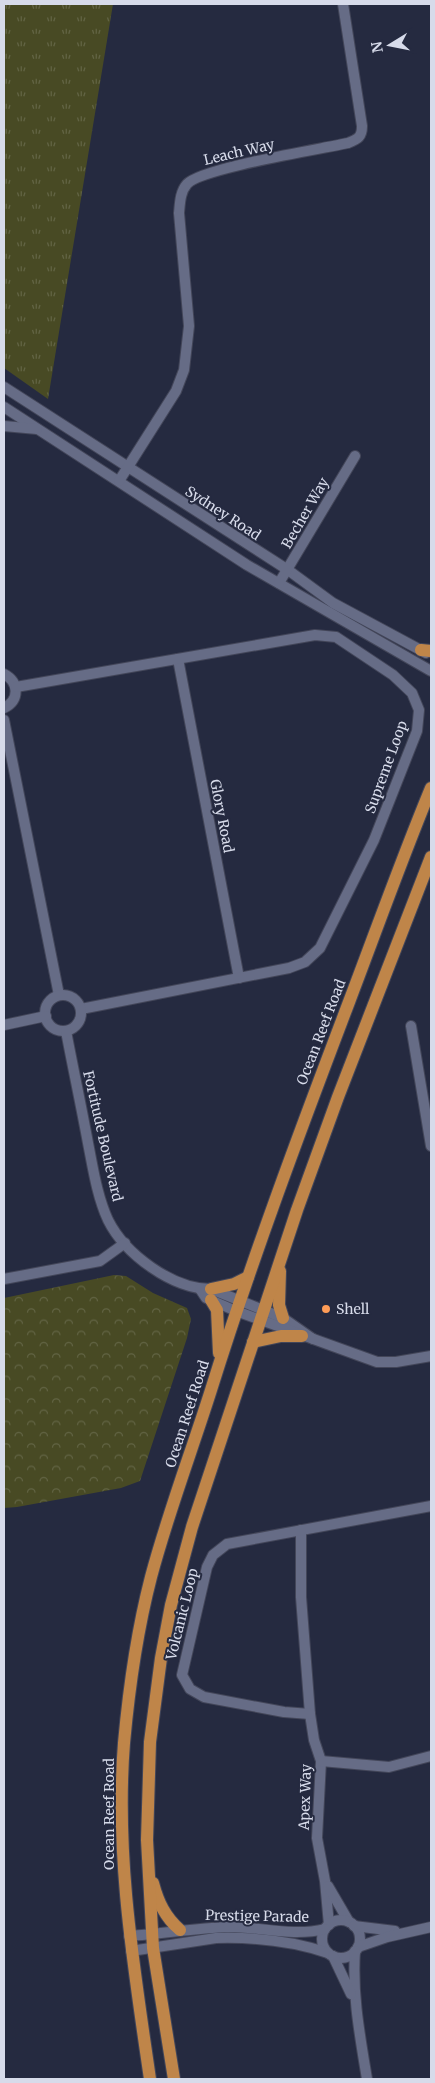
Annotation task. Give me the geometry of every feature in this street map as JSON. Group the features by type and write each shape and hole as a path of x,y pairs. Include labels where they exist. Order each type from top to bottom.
{"main road":[{"name":"Ocean Reef Road","path":"150,2079 128,1936 122,1839 122,1780 124,1745 133,1672 153,1572 170,1510 220,1364 237,1306 294,1143 431,788"},
{"path":"174,2079 153,1948 148,1858 150,1742 161,1658 171,1605 192,1527 320,1145 431,857"},
{"path":"280,1261 279,1305 283,1318"},
{"path":"220,1364 217,1310 207,1293 248,1277"},
{"path":"253,1342 281,1336 308,1338"},
{"path":"148,1858 156,1895 169,1920 180,1930"}],"street":[{"name":"Leach Way","path":"119,481 176,391 184,370 189,326 179,213 181,196 186,184 194,178 219,169 348,143 358,139 362,134 343,4"},
{"name":"Sydney Road","path":"7,390 288,570 333,602 428,652"},
{"path":"7,390 4,408 279,584 431,671"},
{"path":"4,426 40,430"},
{"name":"Becher Way","path":"279,584 355,456"},
{"name":"Supreme Loop","path":"16,687 315,635 336,637 393,675 412,693 419,710 417,731 374,840 320,948 305,962 289,968 81,1009"},
{"name":"Glory Road","path":"178,659 239,978"},
{"path":"4,674 10,678 16,687 14,699 4,708"},
{"path":"4,720 59,996"},
{"path":"59,996 70,996 79,1004 81,1009 80,1021 66,1031 54,1028 46,1016 46,1008 49,1002 59,996"},
{"path":"4,1025 46,1016"},
{"path":"411,1026 431,1146"},
{"name":"Fortitude Boulevard","path":"66,1031 97,1188 109,1220 125,1243 139,1258 163,1275 262,1316"},
{"path":"4,1279 100,1261 125,1243"},
{"path":"262,1316 283,1318 308,1338"},
{"path":"262,1316 308,1338 377,1362 396,1362 431,1356"},
{"name":"Volcanic Loop","path":"310,1714 284,1712 204,1697 190,1690 182,1674 207,1567 219,1548 228,1544 431,1506"},
{"name":"Apex Way","path":"301,1530 301,1596 310,1714 314,1740 321,1761 317,1838 325,1881 327,1927"},
{"path":"321,1761 389,1767 431,1756"},
{"name":"Apex Way","path":"325,1881 338,1906 351,1924"},
{"path":"354,2004 346,1981 322,1944 323,1933 327,1927 338,1920 379,1931 406,1932"},
{"path":"351,1924 359,1938 353,1977 354,2004 367,2079"},
{"name":"Prestige Parade","path":"128,1936 230,1927 297,1934 327,1927"},
{"path":"330,1954 342,1958 356,1949 406,1932 431,1927"},
{"name":"Prestige Parade","path":"131,1951 216,1938 230,1938 297,1944 330,1954"}],"green space":[{"path":"4,4 113,4 48,399 4,368"},
{"path":"114,1275 126,1276 153,1293 187,1308 191,1319 187,1338 140,1481 121,1488 4,1508 4,1298"}],"place":[{"name":"Shell","path":"326,1309"}]}
